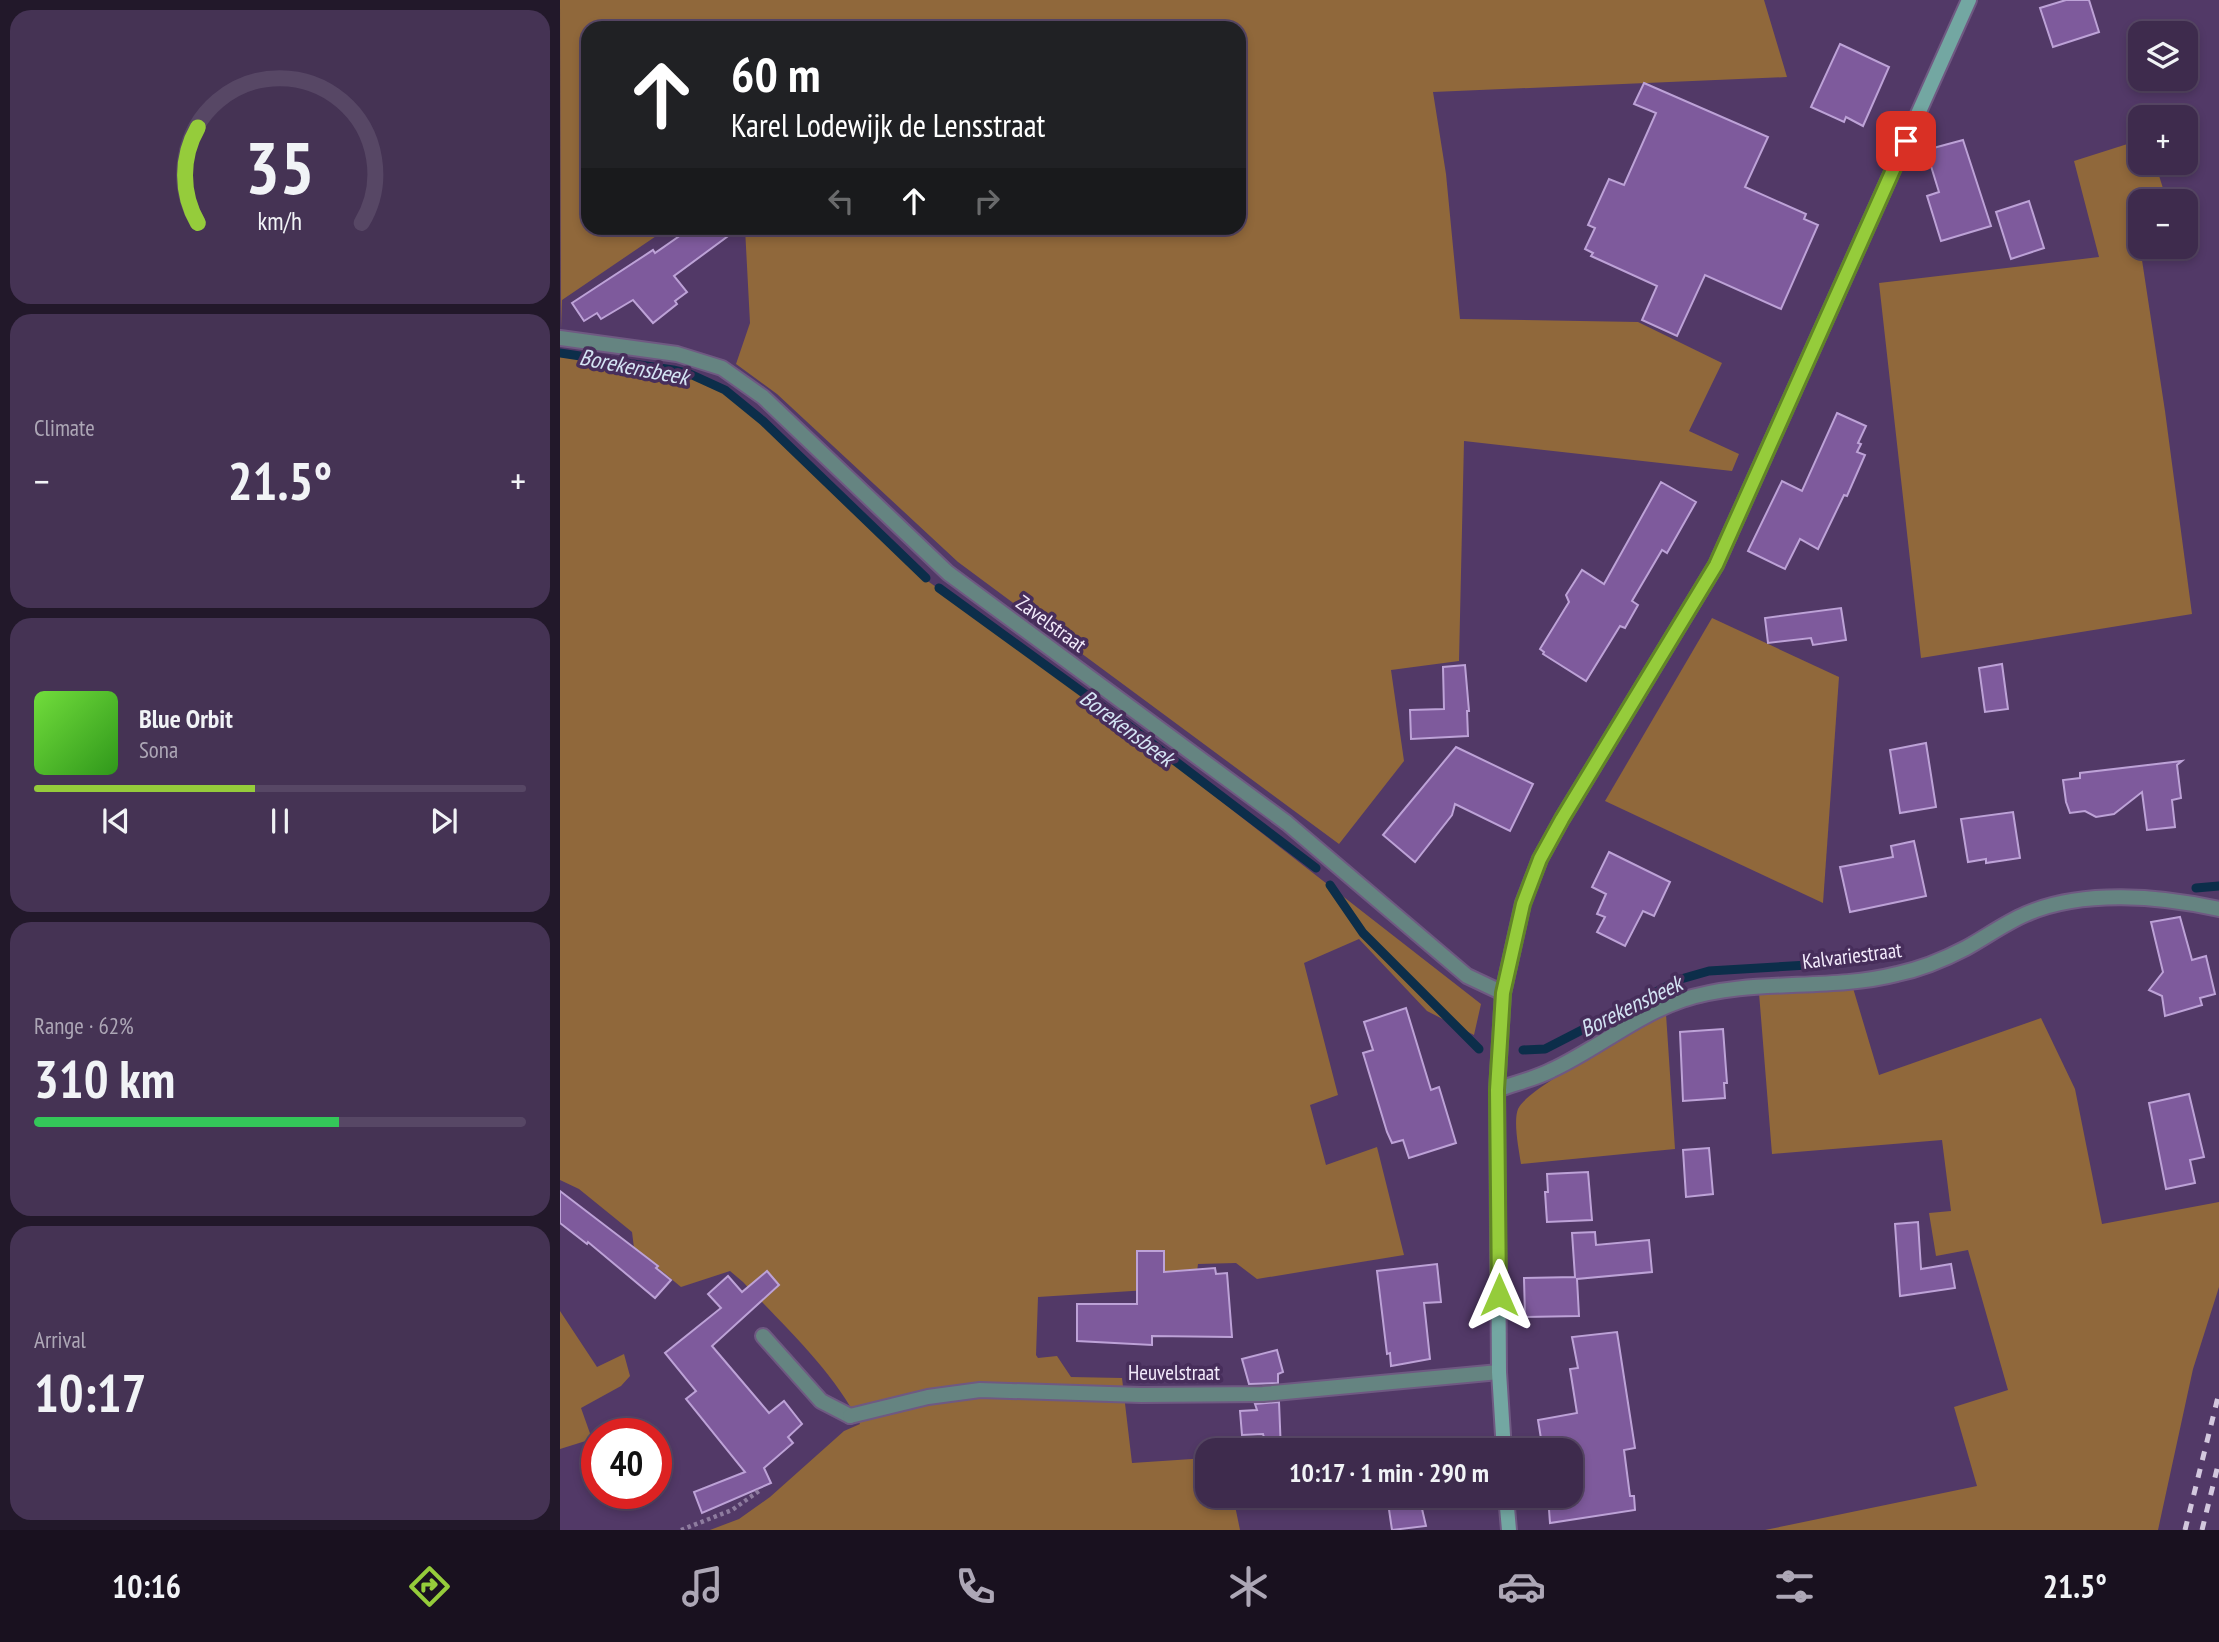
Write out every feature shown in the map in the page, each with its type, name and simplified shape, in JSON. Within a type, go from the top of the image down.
[{"type":"street","points":[[1503,1438],[1499,1372],[1497,1090],[1503,993],[1523,904],[1540,859],[1562,819],[1716,565],[1969,0]]},
{"type":"street","name":"Zavelstraat","points":[[560,338],[677,354],[722,368],[753,389],[948,573],[1287,823],[1467,976],[1503,993]]},
{"type":"street","name":"Kalvariestraat","points":[[1497,1090],[1551,1071],[1647,1015],[1683,1000],[1732,989],[1828,983],[1897,975],[1926,966],[1965,948],[2025,914],[2049,906],[2072,901],[2157,898],[2219,909]]},
{"type":"street","name":"Heuvelstraat","points":[[763,1336],[821,1401],[850,1416],[928,1397],[980,1390],[1141,1395],[1263,1394],[1499,1372]]},
{"type":"street","points":[[1507,1508],[1509,1530]]},
{"type":"path","points":[[681,1530],[732,1510],[759,1491]]},
{"type":"shaded area","points":[[560,0],[1764,0],[1787,77],[1433,92],[1446,174],[1460,319],[1638,322],[1722,363],[1689,431],[1739,454],[1732,471],[1464,441],[1459,661],[1391,670],[1404,761],[1339,844],[958,562],[777,394],[736,364],[750,323],[745,235],[1246,235],[1246,21],[581,21],[581,235],[658,235],[562,300],[561,329]]},
{"type":"shaded area","points":[[2128,144],[2128,175],[2159,175],[2163,189],[2128,189],[2128,259],[2142,259],[2192,614],[1921,658],[1879,283],[2099,257],[2074,161]]},
{"type":"shaded area","points":[[560,352],[664,368],[700,380],[728,394],[766,420],[929,582],[1074,684],[1481,1004],[1474,1035],[1427,1011],[1359,939],[1304,963],[1338,1095],[1310,1105],[1326,1165],[1377,1147],[1404,1255],[1257,1279],[1236,1263],[1198,1264],[1195,1287],[1038,1297],[1038,1358],[1057,1356],[1071,1377],[1122,1378],[1132,1463],[1195,1459],[1195,1508],[1235,1508],[1240,1530],[710,1530],[739,1519],[770,1497],[844,1431],[860,1424],[836,1385],[807,1349],[730,1271],[681,1287],[634,1248],[632,1232],[579,1189],[560,1180]]},
{"type":"shaded area","points":[[1712,618],[1839,677],[1823,903],[1605,801]]},
{"type":"shaded area","points":[[1853,988],[1879,1075],[2041,1018],[2075,1089],[2102,1224],[2219,1202],[2219,1287],[2193,1369],[2158,1530],[1765,1530],[1977,1486],[1954,1407],[2008,1390],[1968,1250],[1936,1256],[1929,1213],[1951,1211],[1942,1140],[1772,1154],[1759,993]]},
{"type":"shaded area","points":[[1666,1014],[1675,1149],[1521,1164],[1516,1121],[1518,1109],[1526,1099],[1562,1073]]},
{"type":"shaded area","points":[[560,1311],[597,1367],[624,1354],[630,1376],[621,1386],[581,1408],[585,1418],[581,1418],[581,1442],[560,1449]]},
{"type":"building","points":[[2066,0],[2089,0],[2099,32],[2053,47],[2040,8]]},
{"type":"building","points":[[1840,44],[1889,67],[1863,126],[1846,117],[1844,122],[1811,107]]},
{"type":"building","points":[[1644,83],[1768,137],[1745,187],[1806,214],[1804,219],[1818,225],[1781,309],[1705,275],[1677,336],[1642,320],[1657,286],[1591,256],[1593,253],[1585,249],[1595,228],[1588,225],[1609,179],[1624,185],[1656,113],[1634,104]]},
{"type":"building","points":[[1963,140],[1991,226],[1941,241],[1927,196],[1939,192],[1926,150]]},
{"type":"building","points":[[2029,201],[2044,248],[2011,259],[1996,212]]},
{"type":"building","points":[[681,235],[730,235],[674,276],[687,292],[675,301],[677,304],[653,323],[633,300],[601,319],[597,313],[584,321],[572,303],[653,250],[655,253]]},
{"type":"building","points":[[1837,413],[1866,426],[1857,452],[1865,455],[1847,496],[1844,495],[1818,549],[1800,539],[1785,569],[1748,551],[1782,481],[1802,491]]},
{"type":"building","points":[[1661,482],[1696,502],[1667,553],[1662,550],[1632,601],[1638,605],[1625,628],[1620,626],[1586,681],[1543,654],[1540,649],[1569,602],[1566,595],[1582,570],[1604,584]]},
{"type":"building","points":[[1841,608],[1846,640],[1813,645],[1811,638],[1768,643],[1765,618]]},
{"type":"building","points":[[2002,664],[2008,709],[1985,712],[1979,668]]},
{"type":"building","points":[[1465,665],[1468,736],[1411,739],[1410,710],[1444,709],[1443,667]]},
{"type":"building","points":[[1926,743],[1936,807],[1900,813],[1890,750]]},
{"type":"building","points":[[1456,747],[1533,784],[1510,831],[1455,804],[1452,815],[1415,862],[1383,835]]},
{"type":"building","points":[[2182,761],[2177,765],[2181,798],[2172,800],[2175,827],[2147,830],[2142,792],[2114,814],[2096,817],[2085,811],[2070,813],[2063,780],[2080,778],[2080,773]]},
{"type":"building","points":[[2013,812],[2020,858],[1986,863],[1986,859],[1968,862],[1961,819]]},
{"type":"building","points":[[1914,841],[1926,896],[1850,912],[1840,867],[1893,857],[1891,846]]},
{"type":"building","points":[[1609,852],[1670,882],[1654,916],[1643,911],[1625,946],[1597,932],[1605,917],[1597,914],[1606,894],[1592,887]]},
{"type":"building","points":[[2180,917],[2192,960],[2206,956],[2215,994],[2200,998],[2202,1005],[2165,1016],[2162,996],[2149,990],[2163,972],[2151,922]]},
{"type":"building","points":[[1406,1008],[1431,1090],[1439,1087],[1456,1143],[1409,1158],[1403,1140],[1392,1143],[1387,1132],[1363,1053],[1373,1050],[1364,1022]]},
{"type":"building","points":[[1723,1029],[1727,1083],[1724,1083],[1725,1098],[1683,1101],[1680,1032]]},
{"type":"building","points":[[2189,1094],[2204,1157],[2190,1160],[2195,1183],[2166,1189],[2149,1103]]},
{"type":"building","points":[[1709,1148],[1713,1194],[1686,1197],[1683,1150]]},
{"type":"building","points":[[1588,1172],[1592,1220],[1547,1222],[1547,1174]]},
{"type":"building","points":[[560,1191],[658,1266],[656,1268],[671,1280],[655,1298],[588,1242],[587,1244],[560,1223]]},
{"type":"building","points":[[1918,1222],[1921,1269],[1951,1264],[1955,1288],[1900,1296],[1895,1224]]},
{"type":"building","points":[[1595,1232],[1596,1245],[1649,1240],[1652,1272],[1577,1279],[1579,1316],[1525,1317],[1524,1278],[1575,1277],[1572,1233]]},
{"type":"building","points":[[1137,1251],[1164,1251],[1164,1272],[1215,1268],[1216,1274],[1227,1273],[1232,1337],[1152,1336],[1152,1345],[1077,1341],[1077,1304],[1137,1304]]},
{"type":"building","points":[[1437,1264],[1441,1302],[1424,1303],[1430,1359],[1391,1366],[1390,1353],[1387,1354],[1377,1271]]},
{"type":"building","points":[[767,1271],[779,1285],[712,1346],[769,1413],[784,1401],[802,1424],[788,1437],[793,1443],[764,1468],[771,1483],[702,1513],[694,1492],[745,1472],[686,1399],[696,1391],[665,1353],[721,1308],[708,1294],[728,1276],[742,1292]]},
{"type":"building","points":[[1617,1332],[1635,1448],[1624,1450],[1630,1496],[1634,1496],[1635,1510],[1550,1523],[1549,1508],[1583,1508],[1583,1438],[1541,1438],[1538,1420],[1577,1413],[1570,1369],[1578,1368],[1572,1337]]},
{"type":"building","points":[[1277,1350],[1283,1372],[1278,1374],[1278,1383],[1249,1384],[1242,1359]]},
{"type":"building","points":[[1279,1402],[1280,1438],[1264,1438],[1263,1434],[1242,1435],[1240,1411],[1257,1410],[1255,1404]]},
{"type":"building","points":[[1389,1508],[1422,1508],[1426,1526],[1392,1530]]},
{"type":"waterway","name":"Borekensbeek","points":[[560,353],[673,370],[690,374],[725,390],[763,421],[926,578]]},
{"type":"waterway","name":"Borekensbeek","points":[[939,588],[1129,726],[1316,868]]},
{"type":"waterway","name":"Borekensbeek","points":[[1330,885],[1363,933],[1479,1049]]},
{"type":"waterway","name":"Borekensbeek","points":[[2196,888],[2219,886]]},
{"type":"waterway","name":"Borekensbeek","points":[[1523,1050],[1545,1049],[1681,979],[1709,971],[1825,964]]},
{"type":"railway","points":[[2185,1530],[2219,1393]]},
{"type":"railway","points":[[2202,1530],[2219,1461]]},
{"type":"route","points":[[1499,1295],[1498,1071],[1503,993],[1523,904],[1540,859],[1562,819],[1716,565],[1906,141]]}]
